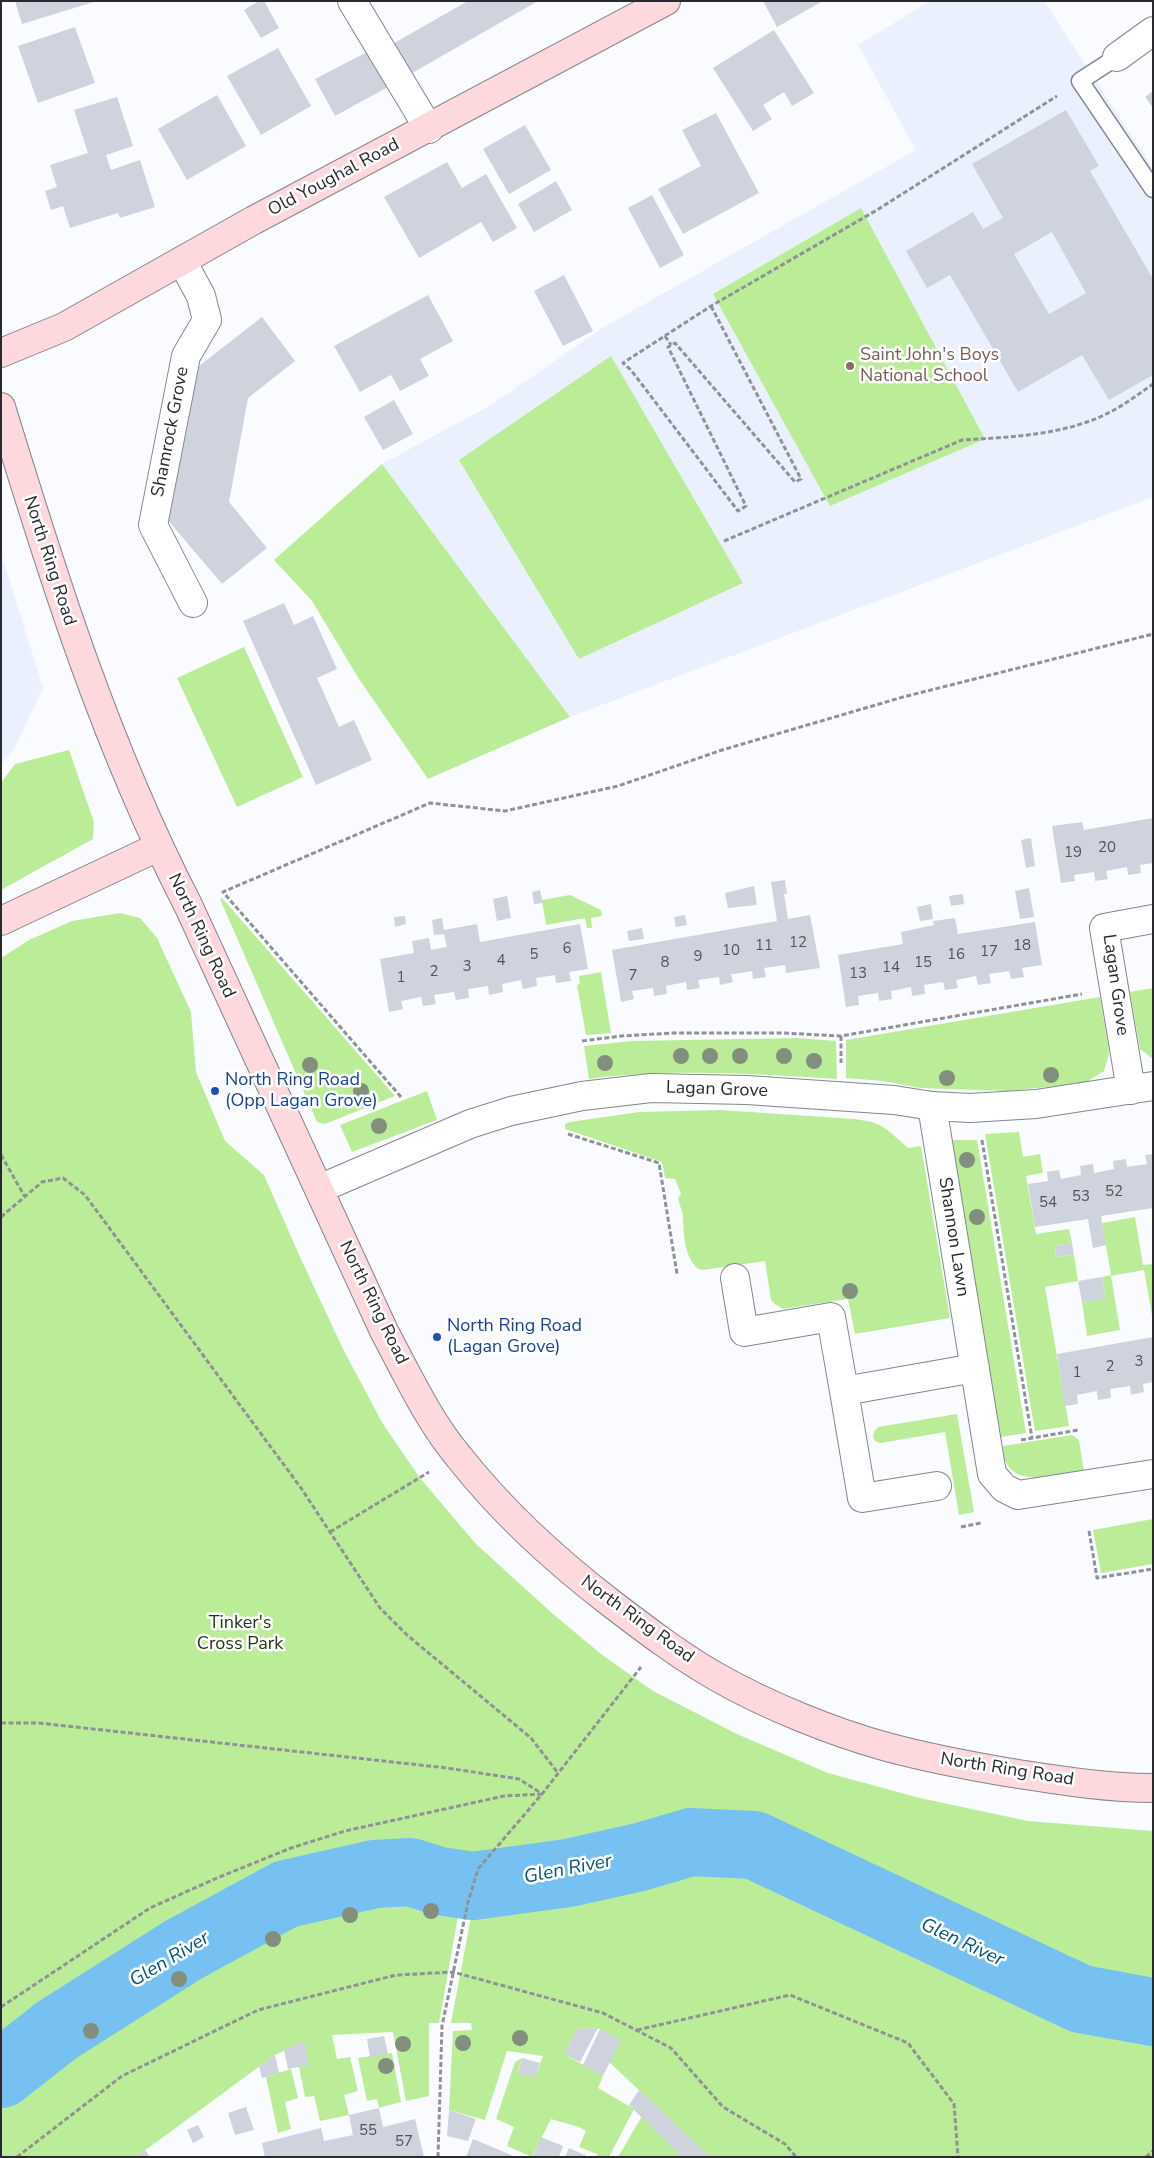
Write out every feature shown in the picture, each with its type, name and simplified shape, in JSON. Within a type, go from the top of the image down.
[{"type":"main road","name":"Old Youghal Road","points":[[1,353],[64,327],[254,220],[666,1]]},
{"type":"main road","name":"North Ring Road","points":[[1,407],[86,672],[112,740],[158,847],[188,905],[384,1331],[420,1399],[458,1456],[501,1505],[545,1548],[591,1588],[661,1642],[717,1677],[769,1703],[886,1747],[966,1765],[1044,1778],[1128,1788],[1153,1788]]},
{"type":"main road","points":[[1,921],[158,847]]},
{"type":"street","points":[[352,1],[429,128]]},
{"type":"street","points":[[1117,57],[1153,32]]},
{"type":"street","name":"Shamrock Grove","points":[[182,261],[201,296],[207,320],[186,356],[153,525],[193,603]]},
{"type":"street","name":"Lagan Grove","points":[[319,1188],[470,1124],[511,1111],[582,1096],[652,1088],[747,1090],[894,1100],[932,1106],[976,1108],[1036,1104],[1142,1088],[1114,988],[1104,928],[1153,920]]},
{"type":"street","name":"Shannon Lawn","points":[[932,1106],[992,1474],[1004,1488],[1018,1495],[1153,1474]]},
{"type":"street","points":[[734,1278],[744,1332],[831,1317],[862,1498],[937,1486]]},
{"type":"street","points":[[844,1391],[975,1368]]},
{"type":"lane","points":[[1117,57],[1080,81],[1153,188]]},
{"type":"path","points":[[671,345],[668,347],[746,506],[738,511],[631,370],[623,363],[711,306],[877,210],[1080,81]]},
{"type":"path","points":[[671,345],[675,343],[795,482],[801,479],[711,306]]},
{"type":"path","points":[[665,336],[671,345]]},
{"type":"path","points":[[724,541],[962,440],[1003,438],[1059,431],[1113,411],[1153,384]]},
{"type":"path","points":[[401,1097],[223,892],[430,803],[505,811],[618,786],[722,750],[903,697],[1153,634]]},
{"type":"path","points":[[582,1041],[621,1036],[665,1034],[782,1033],[841,1036],[1114,988]]},
{"type":"path","points":[[976,1108],[1032,1438]]},
{"type":"path","points":[[565,1133],[659,1163],[677,1274]]},
{"type":"path","points":[[1,1155],[25,1197]]},
{"type":"path","points":[[1,1216],[42,1182],[63,1178],[85,1195],[301,1488],[380,1608],[406,1635],[531,1738],[558,1773]]},
{"type":"path","points":[[330,1532],[429,1472]]},
{"type":"path","points":[[961,1527],[981,1523]]},
{"type":"path","points":[[1089,1531],[1097,1578],[1153,1569]]},
{"type":"path","points":[[438,2157],[442,2026],[468,1902],[478,1869],[542,1794],[661,1642]]},
{"type":"path","points":[[1,1723],[40,1723],[447,1768],[519,1779],[542,1794]]},
{"type":"path","points":[[1,2007],[150,1908],[275,1854],[345,1831],[504,1796],[542,1794]]},
{"type":"path","points":[[17,2157],[122,2076],[258,2010],[396,1975],[453,1972],[603,2013],[671,2048],[723,2107],[785,2144],[796,2157]]},
{"type":"path","points":[[637,2030],[790,1995],[908,2043],[954,2104],[958,2157]]},
{"type":"path","points":[[1146,2157],[1153,2151]]},
{"type":"shaded area","name":"Saint John's Boys National School","points":[[930,1],[1044,1],[1153,168],[1153,497],[570,717],[382,464],[491,405],[604,327],[916,150],[858,45]]},
{"type":"shaded area","points":[[1,553],[43,688],[14,749],[1,764]]},
{"type":"green space","points":[[861,208],[985,439],[830,506],[713,294]]},
{"type":"green space","points":[[611,356],[743,583],[579,659],[459,460]]},
{"type":"green space","points":[[382,464],[570,717],[428,779],[359,679],[312,601],[274,560]]},
{"type":"green space","points":[[244,647],[303,777],[237,807],[177,678]]},
{"type":"green space","points":[[69,750],[94,822],[93,839],[1,890],[1,783],[15,764]]},
{"type":"green space","points":[[570,895],[601,910],[602,916],[591,918],[592,928],[587,928],[585,918],[546,925],[542,900]]},
{"type":"green space","points":[[222,898],[395,1096],[325,1124],[317,1122],[220,899]]},
{"type":"green space","name":"Tinker's Cross Park","points":[[120,913],[140,918],[157,938],[191,1012],[196,1072],[225,1141],[264,1175],[344,1351],[383,1424],[420,1478],[476,1544],[553,1614],[601,1654],[653,1691],[737,1734],[828,1773],[920,1798],[1028,1821],[1153,1831],[1153,2157],[710,2157],[609,2062],[621,2040],[597,2028],[577,2029],[564,2054],[603,2076],[598,2088],[634,2109],[609,2157],[596,2157],[597,2154],[579,2147],[586,2131],[579,2127],[551,2119],[532,2157],[507,2146],[514,2127],[496,2119],[515,2062],[522,2058],[518,2072],[535,2077],[543,2056],[507,2051],[485,2120],[449,2110],[453,2031],[472,2030],[471,2023],[451,2023],[470,1922],[485,1873],[470,1868],[457,1922],[439,2023],[429,2023],[429,2096],[406,2101],[393,2032],[332,2035],[337,2059],[350,2057],[358,2091],[344,2095],[349,2115],[320,2121],[314,2096],[305,2097],[299,2067],[303,2042],[275,2055],[136,2157],[1,2157],[1,958],[29,940],[72,921]]},
{"type":"green space","points":[[601,972],[611,1033],[586,1035],[577,985],[580,984],[579,976]]},
{"type":"green space","points":[[1153,988],[1153,1059],[1140,1049],[1130,992]]},
{"type":"green space","points":[[1100,997],[1109,1054],[1104,1071],[1085,1083],[1007,1091],[920,1088],[883,1081],[846,1078],[846,1040]]},
{"type":"green space","points":[[797,1038],[836,1041],[837,1079],[681,1073],[589,1079],[584,1046],[632,1041]]},
{"type":"green space","points":[[427,1091],[437,1120],[352,1152],[340,1125]]},
{"type":"green space","points":[[720,1110],[855,1119],[872,1122],[890,1132],[908,1148],[921,1146],[950,1318],[855,1334],[848,1299],[783,1309],[775,1304],[771,1300],[765,1261],[703,1270],[698,1269],[687,1252],[683,1216],[678,1198],[681,1194],[675,1179],[665,1178],[662,1162],[565,1129],[565,1124],[570,1122],[639,1112]]},
{"type":"green space","points":[[1019,1132],[1023,1157],[1040,1154],[1043,1173],[1026,1176],[1036,1234],[1069,1229],[1072,1243],[1055,1246],[1056,1257],[1074,1255],[1078,1281],[1045,1287],[1069,1426],[1035,1431],[985,1134]]},
{"type":"green space","points":[[954,1140],[977,1140],[1026,1433],[1001,1437],[952,1145]]},
{"type":"green space","points":[[1135,1217],[1143,1265],[1153,1264],[1153,1321],[1144,1270],[1111,1276],[1120,1330],[1087,1336],[1082,1302],[1105,1298],[1102,1277],[1111,1275],[1102,1223]]},
{"type":"green space","points":[[957,1414],[974,1512],[959,1515],[945,1432],[881,1443],[876,1442],[873,1437],[878,1427]]},
{"type":"green space","points":[[1072,1435],[1079,1440],[1084,1471],[1054,1476],[1030,1477],[1020,1475],[1011,1470],[1005,1460],[1003,1446]]},
{"type":"green space","points":[[1153,1519],[1153,1564],[1101,1573],[1093,1530]]},
{"type":"green space","points":[[392,2053],[401,2102],[379,2108],[377,2099],[367,2101],[358,2058]]},
{"type":"green space","points":[[291,2069],[298,2098],[285,2102],[291,2129],[278,2133],[266,2077]]},
{"type":"green space","points":[[642,2116],[681,2156],[680,2157],[618,2157]]},
{"type":"building","points":[[15,1],[94,1],[94,2],[22,24]]},
{"type":"building","points":[[259,1],[264,1],[279,28],[261,38],[244,10]]},
{"type":"building","points":[[468,1],[538,1],[407,76],[389,46]]},
{"type":"building","points":[[763,1],[823,1],[777,27]]},
{"type":"building","points":[[75,27],[95,83],[38,103],[18,46]]},
{"type":"building","points":[[774,30],[814,93],[792,106],[784,92],[763,105],[772,119],[753,131],[713,68]]},
{"type":"building","points":[[278,48],[311,106],[261,135],[227,76]]},
{"type":"building","points":[[369,51],[388,87],[335,116],[315,79]]},
{"type":"building","points":[[1153,91],[1153,108],[1145,97]]},
{"type":"building","points":[[217,95],[246,146],[187,180],[158,129]]},
{"type":"building","points":[[117,97],[133,146],[106,155],[111,170],[140,160],[155,207],[120,218],[118,213],[70,228],[63,206],[51,210],[45,191],[57,187],[50,165],[88,153],[74,110]]},
{"type":"building","points":[[1066,110],[1099,166],[1090,171],[1153,279],[1153,375],[1109,400],[1082,355],[1018,392],[950,275],[927,288],[906,251],[973,212],[983,229],[1003,218],[972,164]],"holes":[[[1052,232],[1086,293],[1049,314],[1014,254]]]},
{"type":"building","points":[[716,113],[759,193],[683,234],[658,189],[701,166],[682,130]]},
{"type":"building","points":[[525,125],[551,170],[509,194],[483,149]]},
{"type":"building","points":[[447,162],[462,188],[486,174],[517,228],[493,242],[481,222],[419,258],[384,197]]},
{"type":"building","points":[[556,181],[572,210],[534,232],[518,204]]},
{"type":"building","points":[[652,195],[684,255],[660,268],[628,208]]},
{"type":"building","points":[[564,275],[593,331],[563,346],[534,291]]},
{"type":"building","points":[[428,295],[453,341],[420,359],[429,376],[400,391],[391,375],[360,392],[334,346]]},
{"type":"building","points":[[262,317],[295,361],[248,398],[229,502],[267,548],[222,584],[166,518],[199,366]]},
{"type":"building","points":[[394,400],[413,434],[383,450],[364,417]]},
{"type":"building","points":[[284,603],[294,625],[313,616],[337,669],[317,678],[339,727],[354,720],[372,760],[316,785],[243,621]]},
{"type":"building","points":[[1153,818],[1153,863],[1140,865],[1141,873],[1128,875],[1127,867],[1106,871],[1108,879],[1095,881],[1094,872],[1074,875],[1075,881],[1061,883],[1052,826],[1082,822],[1084,830]]},
{"type":"building","points":[[1031,838],[1035,866],[1026,868],[1021,840]]},
{"type":"building","points":[[785,880],[787,894],[784,894],[788,919],[810,915],[820,968],[786,973],[785,965],[764,968],[766,977],[753,979],[752,971],[731,974],[733,982],[720,985],[719,977],[698,980],[700,988],[687,990],[686,982],[666,986],[667,994],[654,996],[653,988],[632,991],[634,999],[621,1002],[612,950],[777,921],[771,882]]},
{"type":"building","points":[[754,886],[757,905],[728,908],[725,893]]},
{"type":"building","points":[[1029,888],[1034,917],[1020,919],[1015,891]]},
{"type":"building","points":[[540,890],[543,903],[534,904],[532,892]]},
{"type":"building","points":[[963,894],[964,904],[951,906],[949,896]]},
{"type":"building","points":[[507,896],[511,918],[497,921],[493,899]]},
{"type":"building","points":[[931,904],[933,919],[920,921],[917,907]]},
{"type":"building","points":[[685,915],[687,925],[676,927],[674,917]]},
{"type":"building","points":[[405,916],[406,924],[395,927],[394,917]]},
{"type":"building","points":[[442,918],[444,930],[477,924],[480,942],[580,924],[588,969],[569,972],[571,981],[556,983],[555,975],[536,978],[537,986],[523,989],[521,980],[502,984],[503,992],[489,995],[488,986],[468,989],[469,998],[456,1000],[454,992],[434,995],[436,1004],[423,1006],[421,997],[401,1001],[403,1009],[389,1012],[380,959],[414,953],[412,941],[429,938],[431,950],[447,947],[444,934],[434,935],[432,920]]},
{"type":"building","points":[[955,918],[958,934],[1035,922],[1042,965],[1022,968],[1024,977],[1011,979],[1009,971],[989,974],[991,983],[978,985],[976,976],[956,980],[958,988],[945,990],[943,982],[924,985],[925,994],[912,996],[911,987],[891,991],[892,999],[879,1001],[878,993],[858,996],[859,1005],[846,1007],[838,955],[903,944],[901,932],[934,925],[933,921]]},
{"type":"building","points":[[642,928],[644,939],[629,941],[627,931]]},
{"type":"building","points":[[1153,1154],[1153,1208],[1101,1216],[1106,1245],[1093,1248],[1088,1219],[1035,1227],[1028,1184],[1048,1181],[1047,1172],[1059,1170],[1061,1179],[1081,1175],[1080,1166],[1093,1164],[1094,1173],[1114,1169],[1113,1161],[1126,1159],[1127,1167],[1147,1164],[1145,1155]]},
{"type":"building","points":[[1072,1243],[1074,1255],[1056,1257],[1055,1246]]},
{"type":"building","points":[[1102,1277],[1105,1299],[1082,1302],[1078,1281]]},
{"type":"building","points":[[1153,1337],[1153,1382],[1143,1384],[1144,1392],[1131,1395],[1130,1386],[1110,1389],[1111,1398],[1098,1400],[1097,1391],[1077,1395],[1078,1404],[1065,1406],[1057,1354]]},
{"type":"building","points":[[598,2028],[580,2062],[564,2054],[577,2029]]},
{"type":"building","points":[[600,2029],[621,2040],[603,2076],[583,2065]]},
{"type":"building","points":[[384,2036],[388,2054],[370,2057],[367,2039]]},
{"type":"building","points":[[304,2041],[309,2065],[288,2069],[284,2050]]},
{"type":"building","points":[[275,2055],[279,2073],[262,2078],[259,2067]]},
{"type":"building","points":[[522,2058],[540,2063],[535,2077],[518,2073]]},
{"type":"building","points":[[639,2090],[710,2157],[681,2156],[629,2105]]},
{"type":"building","points":[[246,2107],[254,2130],[235,2135],[228,2113]]},
{"type":"building","points":[[379,2108],[383,2127],[415,2119],[424,2157],[265,2157],[262,2143],[321,2128],[324,2141],[353,2135],[349,2115]]},
{"type":"building","points":[[449,2110],[476,2119],[468,2141],[447,2136]]},
{"type":"building","points":[[198,2125],[204,2137],[193,2143],[187,2130]]},
{"type":"building","points":[[541,2137],[563,2146],[559,2157],[533,2157]]},
{"type":"building","points":[[473,2139],[504,2152],[515,2157],[466,2157]]},
{"type":"building","points":[[569,2148],[589,2157],[565,2157]]},
{"type":"building","points":[[145,2150],[150,2157],[136,2157]]},
{"type":"waterway","name":"Glen River","points":[[1,2074],[57,2030],[183,1950],[286,1894],[375,1874],[410,1872],[439,1881],[473,1886],[568,1873],[640,1857],[691,1842],[754,1845],[1081,1999],[1153,2012]]},
{"type":"place","name":"Saint John's Boys National School","points":[[850,366]]},
{"type":"place","name":"North Ring Road (Opp Lagan Grove)","points":[[215,1091]]},
{"type":"place","name":"North Ring Road (Lagan Grove)","points":[[437,1337]]}]
